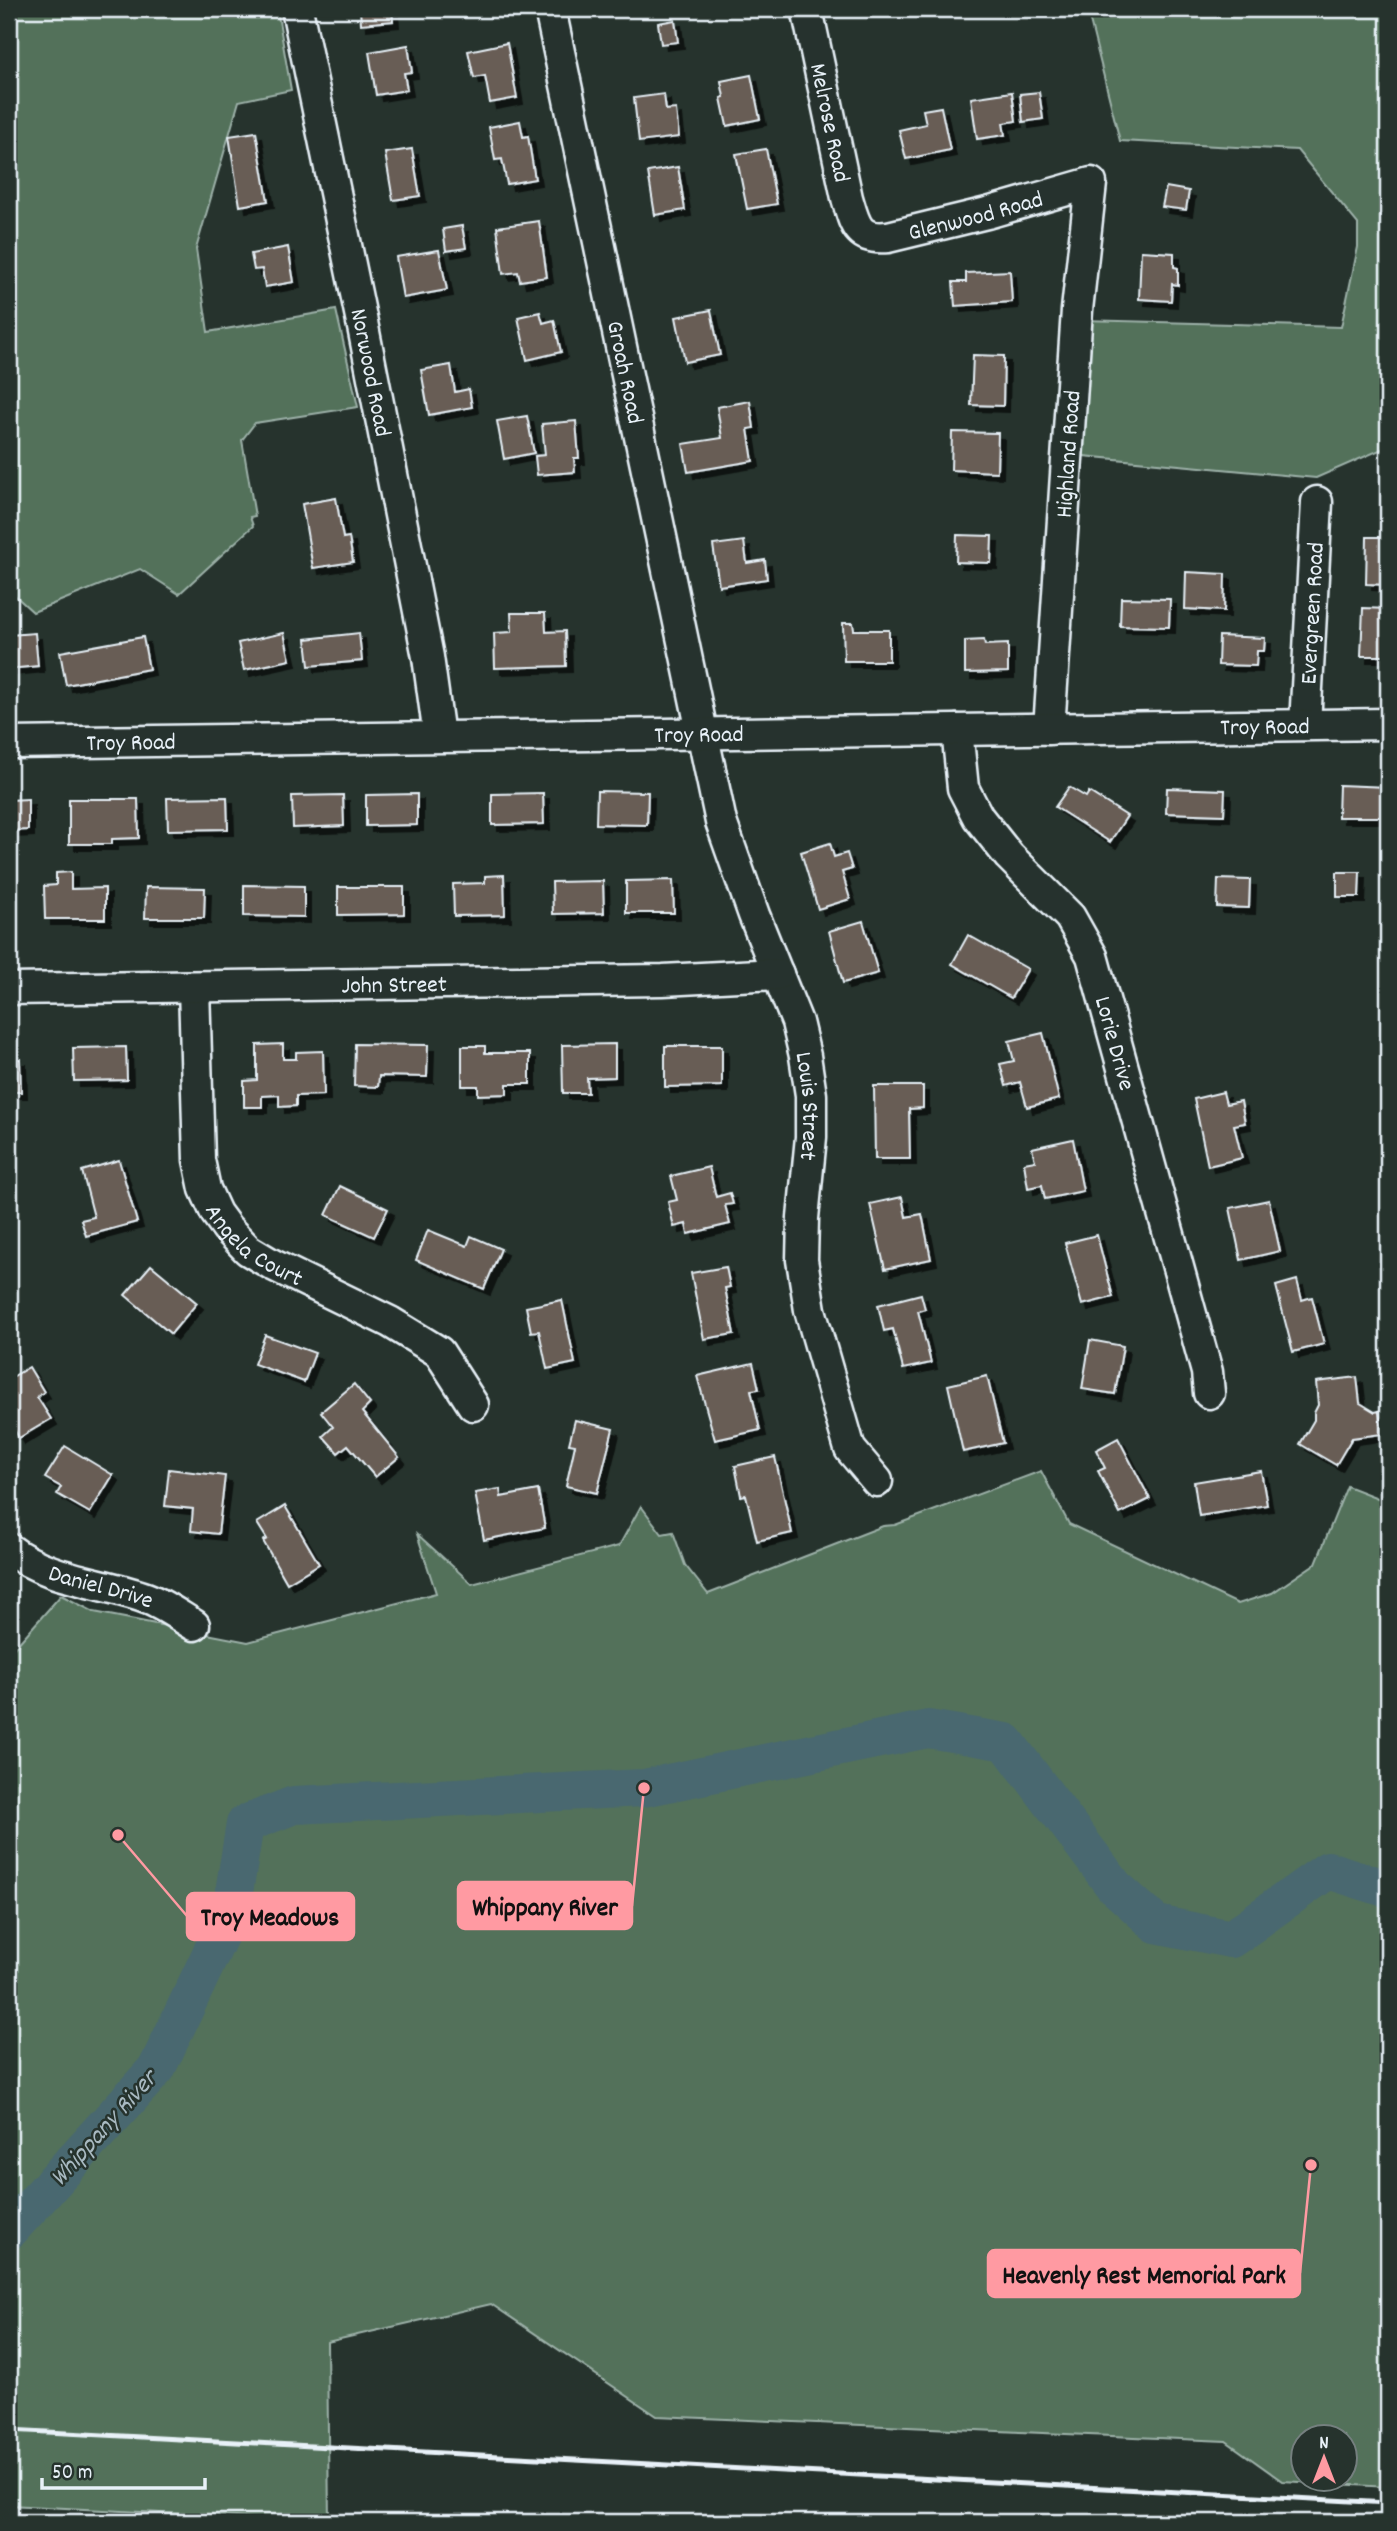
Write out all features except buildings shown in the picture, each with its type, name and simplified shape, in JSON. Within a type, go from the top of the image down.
[{"type":"street","name":"Norwood Road","points":[[297,9],[428,657],[439,737]]},
{"type":"street","name":"Groah Road","points":[[551,9],[703,734]]},
{"type":"street","name":"Melrose Road","points":[[807,9],[847,198],[853,220],[862,234]]},
{"type":"street","name":"Highland Road","points":[[1049,729],[1077,310],[1091,183],[1088,184]]},
{"type":"street","name":"Glenwood Road","points":[[862,234],[874,239],[888,237],[987,214],[1088,184]]},
{"type":"street","name":"Evergreen Road","points":[[1305,725],[1317,502]]},
{"type":"street","name":"Troy Road","points":[[9,743],[1388,724]]},
{"type":"street","name":"Lorie Drive","points":[[957,730],[963,788],[978,817],[1009,856],[1070,917],[1092,956],[1207,1372],[1209,1393]]},
{"type":"street","name":"Louis Street","points":[[703,734],[721,822],[754,915],[797,1022],[805,1056],[811,1095],[811,1137],[802,1260],[810,1310],[850,1449],[877,1480]]},
{"type":"street","name":"John Street","points":[[9,989],[663,980],[778,974]]},
{"type":"street","name":"Angela Court","points":[[194,987],[199,1160],[205,1189],[216,1213],[248,1250],[390,1322],[439,1352],[473,1405]]},
{"type":"street","name":"Daniel Drive","points":[[9,1549],[33,1566],[148,1598],[194,1625]]},
{"type":"green space","points":[[9,9],[277,9],[291,90],[239,101],[196,249],[208,332],[336,310],[358,407],[255,423],[242,440],[255,516],[250,517],[253,526],[179,594],[140,569],[33,612],[9,590]]},
{"type":"green space","points":[[1087,9],[1388,9],[1388,461],[1382,449],[1316,478],[1073,455],[1082,320],[1341,327],[1358,247],[1358,224],[1297,150],[1120,141]]},
{"type":"green space","points":[[1041,1471],[1069,1524],[1238,1604],[1272,1593],[1316,1563],[1347,1486],[1388,1502],[1388,2487],[1358,2485],[1358,2422],[1288,2422],[1288,2481],[1282,2481],[1226,2441],[657,2416],[491,2304],[327,2342],[329,2522],[9,2505],[9,1654],[61,1595],[94,1612],[248,1642],[436,1593],[417,1534],[472,1584],[619,1546],[641,1506],[662,1534],[673,1532],[685,1565],[708,1594],[883,1526],[895,1525]]},
{"type":"waterway","name":"Whippany River","points":[[9,2231],[157,2068],[231,1911],[245,1824],[294,1805],[644,1788],[928,1729],[1006,1742],[1114,1886],[1156,1924],[1231,1939],[1328,1870],[1388,1889]]},
{"type":"railway","points":[[9,2430],[1388,2503]]},
{"type":"place","name":"Whippany River","points":[[644,1788]]},
{"type":"place","name":"Troy Meadows","points":[[118,1835]]},
{"type":"place","name":"Heavenly Rest Memorial Park","points":[[1311,2165]]}]
